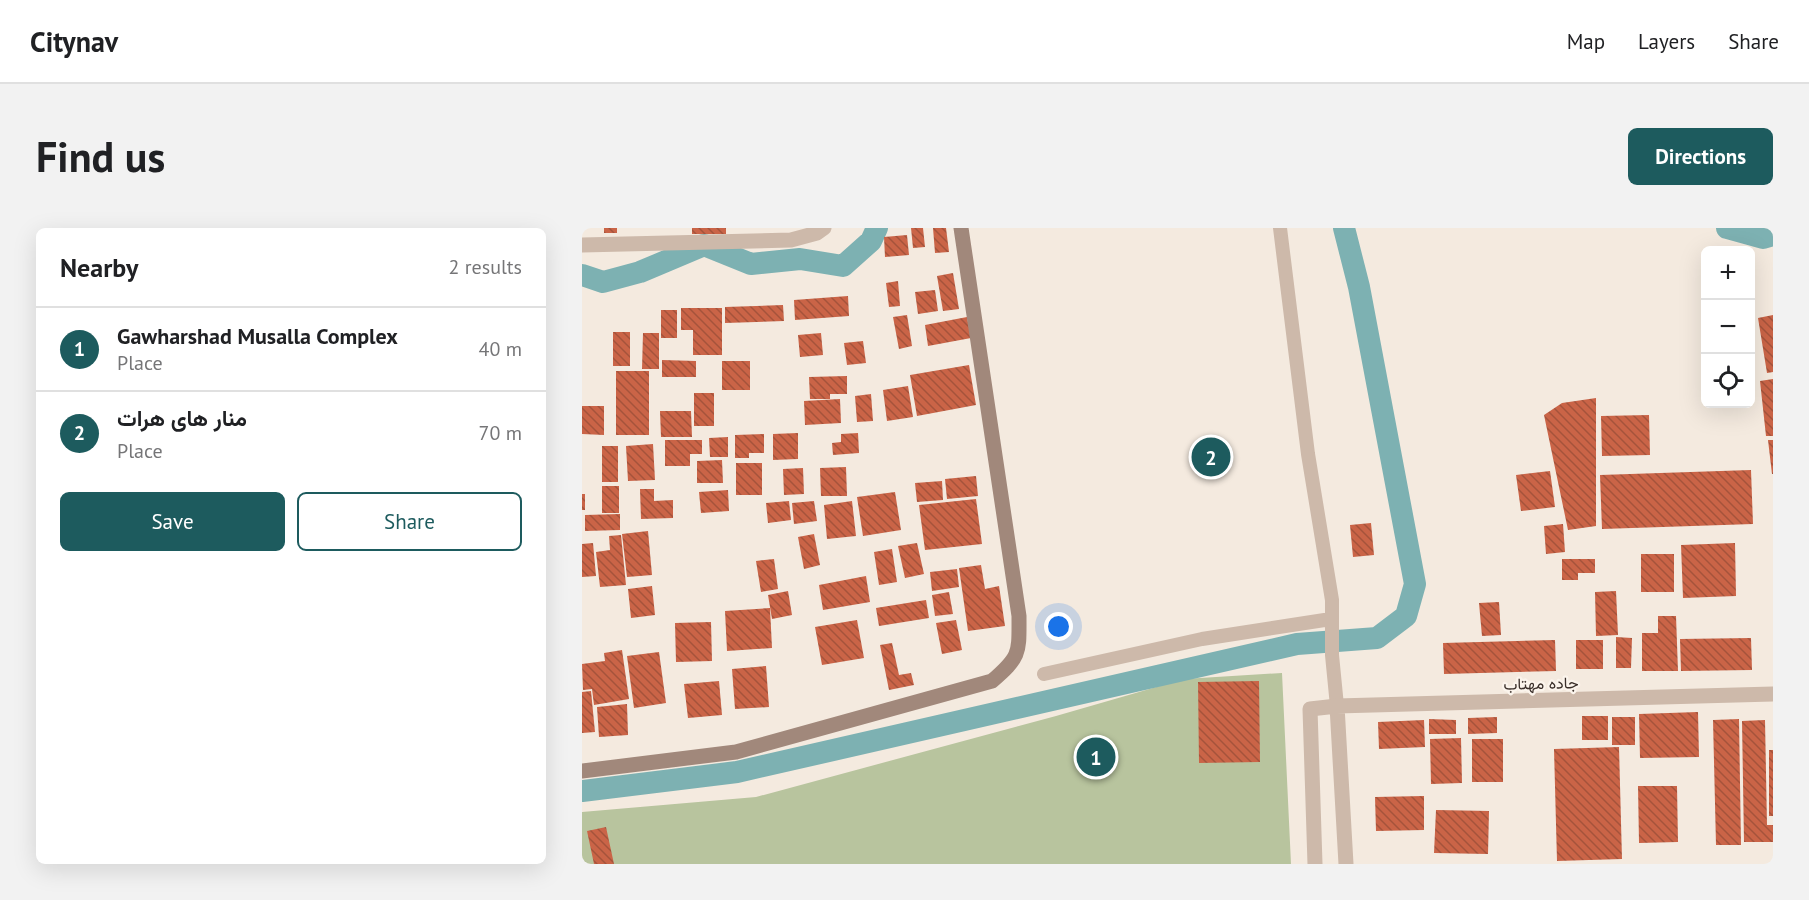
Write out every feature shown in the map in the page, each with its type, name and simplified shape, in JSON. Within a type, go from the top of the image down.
[{"type":"main road","points":[[582,771],[736,752],[992,681],[1011,664],[1019,648],[1019,616],[962,228]]},
{"type":"street","points":[[582,245],[791,240],[817,233],[824,228]]},
{"type":"street","name":"جاده مهتاب","points":[[1316,864],[1310,709],[1337,706],[1773,694]]},
{"type":"street","points":[[1337,706],[1346,864]]},
{"type":"lane","points":[[1280,228],[1308,454],[1332,600],[1332,655],[1337,706]]},
{"type":"lane","points":[[1044,675],[1202,639],[1331,619]]},
{"type":"green space","points":[[1282,673],[1291,864],[582,864],[582,812],[756,797],[1184,679]]},
{"type":"building","points":[[604,228],[617,228],[617,233],[604,233]]},
{"type":"building","points":[[692,228],[726,228],[726,234],[692,234]]},
{"type":"building","points":[[911,228],[923,228],[925,247],[913,248]]},
{"type":"building","points":[[933,228],[946,228],[949,252],[935,253]]},
{"type":"building","points":[[907,235],[909,255],[885,257],[884,237]]},
{"type":"building","points":[[953,273],[959,309],[943,311],[937,276]]},
{"type":"building","points":[[898,281],[900,306],[889,307],[886,283]]},
{"type":"building","points":[[935,290],[938,311],[918,314],[915,292]]},
{"type":"building","points":[[848,296],[849,316],[795,320],[794,300]]},
{"type":"building","points":[[783,305],[784,321],[725,323],[725,307]]},
{"type":"building","points":[[681,308],[722,308],[722,355],[693,355],[693,330],[681,330]]},
{"type":"building","points":[[661,310],[677,310],[677,338],[661,338]]},
{"type":"building","points":[[907,315],[912,346],[899,349],[893,317]]},
{"type":"building","points":[[1773,315],[1773,372],[1767,373],[1758,318]]},
{"type":"building","points":[[967,317],[971,338],[928,346],[925,325]]},
{"type":"building","points":[[613,332],[630,332],[630,366],[613,366]]},
{"type":"building","points":[[643,333],[659,333],[659,369],[642,369]]},
{"type":"building","points":[[821,333],[823,355],[800,357],[798,335]]},
{"type":"building","points":[[863,341],[866,363],[847,365],[844,343]]},
{"type":"building","points":[[662,360],[696,361],[696,377],[662,377]]},
{"type":"building","points":[[722,361],[750,361],[750,390],[722,390]]},
{"type":"building","points":[[969,365],[976,405],[917,416],[910,375]]},
{"type":"building","points":[[616,371],[649,371],[649,435],[616,435]]},
{"type":"building","points":[[847,376],[847,394],[830,394],[830,399],[810,399],[809,377]]},
{"type":"building","points":[[1773,379],[1773,436],[1766,436],[1760,381]]},
{"type":"building","points":[[908,386],[913,417],[887,421],[883,390]]},
{"type":"building","points":[[694,393],[714,393],[714,426],[694,426]]},
{"type":"building","points":[[871,394],[873,421],[857,422],[855,396]]},
{"type":"building","points":[[1596,398],[1596,526],[1568,530],[1544,415],[1562,403]]},
{"type":"building","points":[[840,399],[841,423],[805,425],[804,401]]},
{"type":"building","points":[[582,406],[604,406],[604,435],[582,434]]},
{"type":"building","points":[[660,411],[691,411],[692,437],[661,437]]},
{"type":"building","points":[[1649,415],[1650,455],[1602,456],[1601,416]]},
{"type":"building","points":[[798,433],[798,459],[773,460],[773,434]]},
{"type":"building","points":[[858,433],[859,453],[833,455],[832,443],[841,442],[841,434]]},
{"type":"building","points":[[764,434],[764,453],[749,453],[749,458],[735,458],[735,435]]},
{"type":"building","points":[[728,437],[728,457],[710,457],[709,438]]},
{"type":"building","points":[[665,440],[702,440],[702,454],[690,454],[690,466],[665,466]]},
{"type":"building","points":[[1768,440],[1773,440],[1773,474],[1772,474]]},
{"type":"building","points":[[653,444],[655,480],[628,481],[626,446]]},
{"type":"building","points":[[602,446],[618,446],[618,482],[602,482]]},
{"type":"building","points":[[722,460],[723,483],[697,483],[697,461]]},
{"type":"building","points":[[736,463],[762,463],[762,495],[736,495]]},
{"type":"building","points":[[846,467],[847,496],[821,496],[820,468]]},
{"type":"building","points":[[803,468],[804,494],[784,495],[783,469]]},
{"type":"building","points":[[1751,470],[1753,524],[1602,529],[1600,475]]},
{"type":"building","points":[[1550,471],[1555,507],[1521,511],[1516,475]]},
{"type":"building","points":[[976,476],[978,496],[947,499],[945,479]]},
{"type":"building","points":[[942,481],[943,500],[917,502],[915,483]]},
{"type":"building","points":[[602,486],[619,486],[619,513],[602,513]]},
{"type":"building","points":[[640,489],[654,489],[654,501],[673,500],[673,518],[641,519]]},
{"type":"building","points":[[728,490],[729,511],[701,513],[699,492]]},
{"type":"building","points":[[895,492],[901,530],[863,536],[857,497]]},
{"type":"building","points":[[582,494],[585,494],[585,510],[582,510]]},
{"type":"building","points":[[976,499],[982,544],[925,550],[919,505]]},
{"type":"building","points":[[789,501],[791,520],[768,523],[766,503]]},
{"type":"building","points":[[814,501],[817,521],[794,524],[792,503]]},
{"type":"building","points":[[852,501],[856,536],[827,539],[824,505]]},
{"type":"building","points":[[620,514],[620,530],[585,531],[585,515]]},
{"type":"building","points":[[1371,523],[1374,555],[1353,557],[1350,525]]},
{"type":"building","points":[[1563,524],[1565,552],[1546,554],[1544,526]]},
{"type":"building","points":[[648,531],[652,575],[627,577],[622,534]]},
{"type":"building","points":[[814,534],[820,565],[804,569],[798,537]]},
{"type":"building","points":[[621,535],[626,585],[600,587],[596,552],[610,550],[609,536]]},
{"type":"building","points":[[593,543],[596,576],[582,577],[582,544]]},
{"type":"building","points":[[917,543],[924,574],[905,578],[898,546]]},
{"type":"building","points":[[1735,543],[1736,596],[1683,598],[1681,545]]},
{"type":"building","points":[[892,549],[897,582],[879,585],[874,552]]},
{"type":"building","points":[[1641,554],[1674,554],[1674,592],[1641,592]]},
{"type":"building","points":[[774,559],[778,589],[761,592],[756,561]]},
{"type":"building","points":[[1562,559],[1595,559],[1595,573],[1578,573],[1578,580],[1562,580]]},
{"type":"building","points":[[981,565],[985,589],[999,586],[1005,626],[968,631],[959,568]]},
{"type":"building","points":[[957,569],[959,587],[932,591],[930,572]]},
{"type":"building","points":[[866,576],[870,602],[823,610],[819,585]]},
{"type":"building","points":[[652,586],[655,615],[631,618],[628,589]]},
{"type":"building","points":[[788,591],[792,615],[772,619],[768,595]]},
{"type":"building","points":[[1616,591],[1618,635],[1596,636],[1595,592]]},
{"type":"building","points":[[949,592],[953,614],[935,616],[932,595]]},
{"type":"building","points":[[926,600],[929,618],[879,626],[876,608]]},
{"type":"building","points":[[1499,602],[1501,635],[1482,636],[1479,603]]},
{"type":"building","points":[[770,608],[772,648],[727,651],[725,611]]},
{"type":"building","points":[[1658,616],[1676,616],[1678,671],[1642,671],[1642,633],[1658,633]]},
{"type":"building","points":[[857,620],[864,658],[822,665],[815,627]]},
{"type":"building","points":[[956,620],[962,650],[942,654],[936,623]]},
{"type":"building","points":[[711,622],[712,661],[676,662],[675,623]]},
{"type":"building","points":[[1616,637],[1632,638],[1631,668],[1616,668]]},
{"type":"building","points":[[1751,638],[1752,670],[1681,671],[1680,639]]},
{"type":"building","points":[[1555,640],[1556,671],[1444,674],[1443,643]]},
{"type":"building","points":[[1576,640],[1603,640],[1603,669],[1576,669]]},
{"type":"building","points":[[892,643],[899,675],[911,673],[914,685],[889,690],[880,645]]},
{"type":"building","points":[[622,650],[629,699],[594,705],[592,689],[583,690],[582,664],[605,661],[604,653]]},
{"type":"building","points":[[659,652],[666,703],[634,708],[627,656]]},
{"type":"building","points":[[766,666],[769,707],[735,709],[732,669]]},
{"type":"building","points":[[719,681],[722,715],[688,718],[684,684]]},
{"type":"building","points":[[1259,681],[1260,762],[1199,763],[1198,682]]},
{"type":"building","points":[[591,691],[595,732],[582,733],[582,692]]},
{"type":"building","points":[[627,704],[628,735],[599,737],[597,707]]},
{"type":"building","points":[[1698,712],[1699,757],[1640,758],[1639,714]]},
{"type":"building","points":[[1582,716],[1608,716],[1608,740],[1582,740]]},
{"type":"building","points":[[1497,717],[1497,733],[1468,734],[1468,718]]},
{"type":"building","points":[[1612,717],[1635,717],[1635,745],[1612,745]]},
{"type":"building","points":[[1429,719],[1456,720],[1456,734],[1429,734]]},
{"type":"building","points":[[1739,719],[1741,845],[1716,845],[1713,720]]},
{"type":"building","points":[[1424,720],[1425,747],[1379,749],[1378,722]]},
{"type":"building","points":[[1765,720],[1767,825],[1773,825],[1773,842],[1744,842],[1742,721]]},
{"type":"building","points":[[1461,738],[1462,783],[1431,784],[1430,739]]},
{"type":"building","points":[[1472,739],[1503,739],[1503,782],[1472,782]]},
{"type":"building","points":[[1619,747],[1622,859],[1557,861],[1554,749]]},
{"type":"building","points":[[1769,750],[1773,750],[1773,816],[1769,816]]},
{"type":"building","points":[[1638,786],[1677,786],[1678,842],[1639,843]]},
{"type":"building","points":[[1424,796],[1424,830],[1376,831],[1375,797]]},
{"type":"building","points":[[1436,810],[1489,811],[1488,854],[1434,853]]},
{"type":"building","points":[[606,827],[614,864],[594,864],[587,831]]},
{"type":"waterway","points":[[582,275],[603,282],[640,272],[704,245],[751,264],[800,259],[843,266],[871,241],[877,228]]},
{"type":"waterway","points":[[582,791],[737,772],[1297,644],[1377,638],[1406,616],[1415,584],[1359,287],[1344,228]]},
{"type":"waterway","points":[[1727,228],[1763,238],[1773,235]]},
{"type":"place","name":"منار های هرات","points":[[1211,457]]},
{"type":"place","name":"Gawharshad Musalla Complex","points":[[1096,757]]}]
